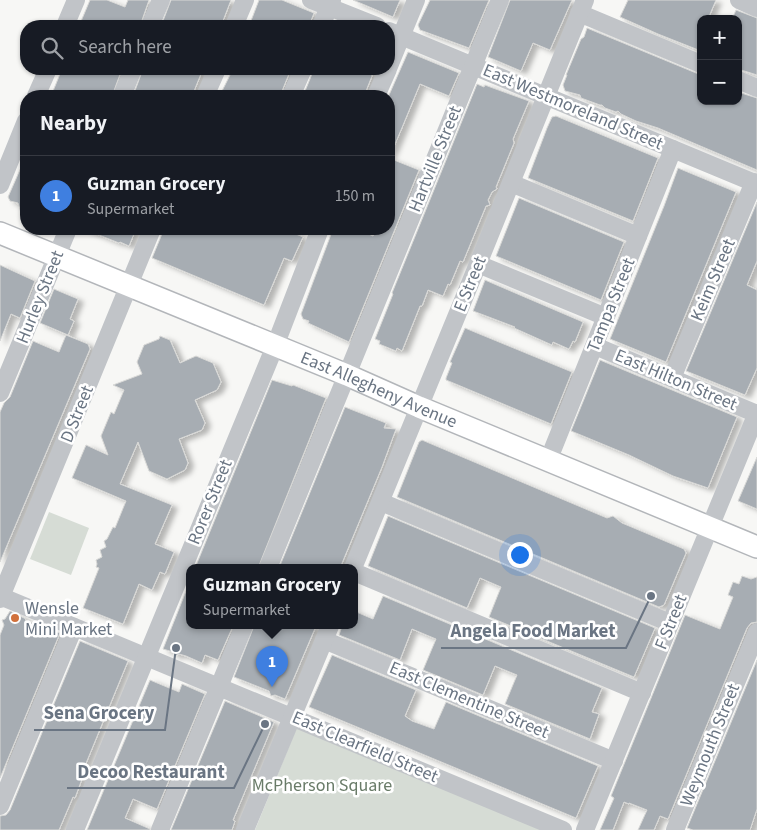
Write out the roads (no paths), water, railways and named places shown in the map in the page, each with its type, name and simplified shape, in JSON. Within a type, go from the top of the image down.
[{"type":"main road","name":"East Allegheny Avenue","points":[[0,233],[347,375],[419,408],[757,547]]},
{"type":"street","points":[[68,20],[76,0]]},
{"type":"street","points":[[153,20],[161,0]]},
{"type":"street","points":[[237,20],[245,0]]},
{"type":"street","points":[[311,0],[330,4],[363,20]]},
{"type":"street","points":[[395,34],[416,0]]},
{"type":"street","name":"Hartville Street","points":[[270,564],[500,0]]},
{"type":"street","points":[[739,0],[757,8]]},
{"type":"street","points":[[323,20],[330,4]]},
{"type":"street","points":[[582,7],[697,62]]},
{"type":"street","name":"E Street","points":[[355,564],[582,7]]},
{"type":"street","name":"East Westmoreland Street","points":[[395,34],[755,183]]},
{"type":"street","points":[[39,90],[45,75]]},
{"type":"street","points":[[124,90],[131,75]]},
{"type":"street","points":[[208,90],[214,75]]},
{"type":"street","points":[[294,90],[300,75]]},
{"type":"street","points":[[378,90],[385,75]]},
{"type":"street","points":[[742,82],[757,88]]},
{"type":"street","points":[[0,185],[20,136]]},
{"type":"street","name":"Tampa Street","points":[[548,461],[674,149]]},
{"type":"street","points":[[511,183],[638,236]]},
{"type":"street","name":"Keim Street","points":[[672,378],[755,183]]},
{"type":"street","name":"Hurley Street","points":[[0,393],[65,235]]},
{"type":"street","name":"D Street","points":[[0,597],[150,235]]},
{"type":"street","name":"Rorer Street","points":[[75,830],[275,346],[314,235]]},
{"type":"street","points":[[478,264],[606,317]]},
{"type":"street","name":"East Hilton Street","points":[[595,346],[757,414]]},
{"type":"street","name":"F Street","points":[[585,830],[670,623],[753,434],[757,414]]},
{"type":"street","points":[[380,502],[670,623]]},
{"type":"street","points":[[358,574],[642,693]]},
{"type":"street","name":"East Clearfield Street","points":[[0,597],[220,686],[563,830]]},
{"type":"street","points":[[0,806],[74,627]]},
{"type":"street","points":[[160,830],[243,629]]},
{"type":"street","name":"Weymouth Street","points":[[675,830],[757,632]]},
{"type":"street","points":[[246,830],[327,633]]},
{"type":"street","name":"East Clementine Street","points":[[327,633],[614,761]]},
{"type":"place","name":"Angela Food Market","points":[[651,596]]},
{"type":"place","name":"Wensle Mini Market","points":[[15,618]]},
{"type":"place","name":"Sena Grocery","points":[[176,648]]},
{"type":"place","name":"Guzman Grocery","points":[[272,687]]},
{"type":"place","name":"Decoo Restaurant","points":[[265,724]]},
{"type":"park label","name":"McPherson Square","points":[[322,785]]}]
